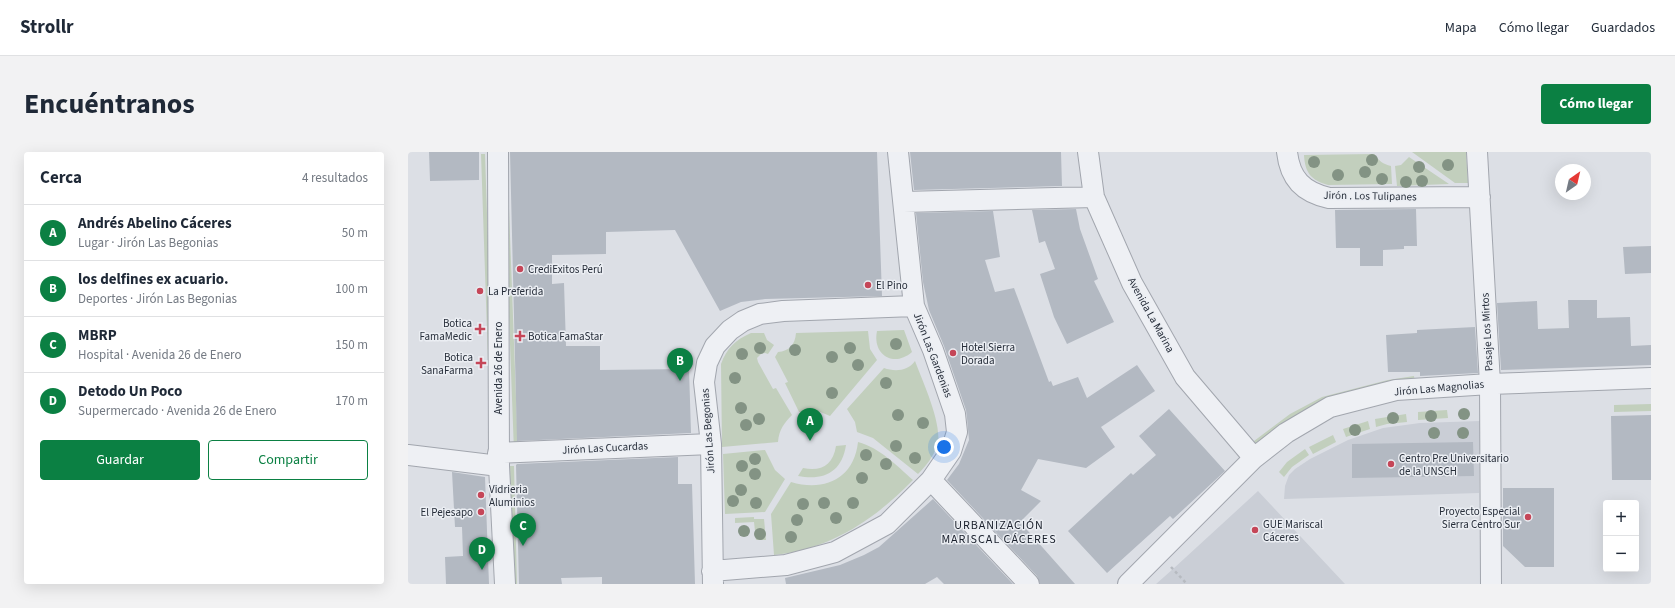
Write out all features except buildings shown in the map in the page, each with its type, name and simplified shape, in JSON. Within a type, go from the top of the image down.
[{"type":"street","name":"Avenida 26 de Enero","points":[[498,152],[498,460],[505,584]]},
{"type":"street","name":"Jirón Las Gardenias","points":[[712,578],[786,565],[835,552],[887,524],[932,480],[951,451],[957,432],[956,414],[933,350],[914,306],[898,152]]},
{"type":"street","name":"Avenida La Marina","points":[[1088,152],[1094,197],[1132,283],[1185,377],[1254,458]]},
{"type":"street","name":"Jirón . Los Tulipanes","points":[[1287,152],[1292,174],[1301,185],[1315,195],[1329,198],[1480,197]]},
{"type":"street","name":"Pasaje Los Mirtos","points":[[1477,152],[1490,384],[1491,584]]},
{"type":"street","points":[[904,202],[1094,197]]},
{"type":"street","name":"Jirón Las Begonias","points":[[712,578],[711,444],[704,382],[707,363],[715,346],[730,330],[743,320],[760,314],[783,311],[914,306]]},
{"type":"street","name":"Jirón Las Magnolias","points":[[1128,584],[1254,458],[1286,433],[1330,407],[1396,390],[1490,384],[1651,378]]},
{"type":"street","name":"Jirón Las Cucardas","points":[[408,455],[498,460],[711,444]]},
{"type":"street","points":[[932,480],[1030,584]]},
{"type":"shaded area","name":"Centro Pre Universitario de la UNSCH","points":[[1480,421],[1479,493],[1284,499],[1285,486],[1289,475],[1295,469],[1310,459],[1348,440],[1383,428],[1420,423]]},
{"type":"shaded area","name":"GUE Mariscal Cáceres","points":[[1258,491],[1345,584],[1156,584],[1173,569]]},
{"type":"green space","points":[[1412,152],[1466,152],[1468,183],[1455,183]]},
{"type":"green space","points":[[481,154],[485,154],[495,450],[491,450]]},
{"type":"green space","points":[[503,154],[507,154],[518,452],[514,452]]},
{"type":"green space","points":[[1374,154],[1381,162],[1391,166],[1392,184],[1328,185],[1317,181],[1310,175],[1306,167],[1304,155]]},
{"type":"green space","points":[[1409,157],[1449,184],[1397,186],[1395,166],[1401,165]]},
{"type":"green space","points":[[904,330],[912,352],[905,357],[892,359],[881,352],[876,339],[877,331]]},
{"type":"green space","points":[[868,331],[870,349],[877,360],[830,416],[818,411],[799,412],[785,383],[788,382],[775,357],[778,352],[791,347],[796,333]]},
{"type":"green space","points":[[751,333],[764,333],[767,340],[774,345],[768,354],[761,354],[757,358],[758,362],[773,389],[776,388],[792,415],[782,427],[778,442],[722,447],[721,364],[732,345]]},
{"type":"green space","points":[[915,361],[927,391],[938,427],[937,446],[926,465],[918,474],[873,438],[857,432],[855,422],[847,409],[884,368],[901,370],[909,367]]},
{"type":"green space","points":[[1414,376],[1415,383],[1389,387],[1254,449],[1250,444],[1290,414],[1322,397],[1388,380]]},
{"type":"green space","points":[[1651,404],[1651,411],[1614,412],[1614,405]]},
{"type":"green space","points":[[1447,410],[1448,418],[1418,420],[1418,412]]},
{"type":"green space","points":[[1406,414],[1407,422],[1387,424],[1376,427],[1375,419]]},
{"type":"green space","points":[[1368,421],[1370,429],[1346,437],[1343,429]]},
{"type":"green space","points":[[1333,435],[1336,442],[1313,454],[1309,447]]},
{"type":"green space","points":[[858,442],[881,453],[913,480],[883,508],[850,530],[833,539],[814,546],[795,552],[774,555],[771,514],[791,482],[803,485],[815,485],[835,480],[844,474],[850,465],[855,455]]},
{"type":"green space","points":[[846,445],[844,454],[836,468],[824,476],[798,476],[803,468],[815,469],[825,466],[832,458],[836,446]]},
{"type":"green space","points":[[1305,449],[1309,455],[1292,467],[1284,477],[1279,472],[1287,462]]},
{"type":"green space","points":[[765,450],[775,470],[785,479],[765,512],[725,514],[723,454]]},
{"type":"green space","points":[[510,466],[514,466],[517,584],[513,584]]},
{"type":"green space","points":[[754,517],[754,519],[764,519],[766,540],[756,540],[754,522],[735,523],[735,518]]},
{"type":"place","name":"CrediExitos Perú","points":[[520,269]]},
{"type":"place","name":"El Pino","points":[[868,285]]},
{"type":"place","name":"La Preferida","points":[[480,291]]},
{"type":"place","name":"Botica FamaMedic","points":[[480,329]]},
{"type":"place","name":"Botica FamaStar","points":[[520,336]]},
{"type":"place","name":"Hotel Sierra Dorada","points":[[953,353]]},
{"type":"place","name":"Botica SanaFarma","points":[[481,363]]},
{"type":"place","name":"los delfines ex acuario.","points":[[680,381]]},
{"type":"place","name":"Andrés Abelino Cáceres","points":[[810,441]]},
{"type":"place","name":"Centro Pre Universitario de la UNSCH","points":[[1391,464]]},
{"type":"place","name":"Vidrieria Aluminios","points":[[481,495]]},
{"type":"place","name":"El Pejesapo","points":[[481,512]]},
{"type":"place","name":"Proyecto Especial Sierra Centro Sur","points":[[1528,517]]},
{"type":"place","name":"GUE Mariscal Cáceres","points":[[1255,530]]},
{"type":"place","name":"MBRP","points":[[523,546]]},
{"type":"place","name":"Detodo Un Poco","points":[[482,570]]},
{"type":"district","name":"URBANIZACIÓN MARISCAL CÁCERES","points":[[999,532]]}]
